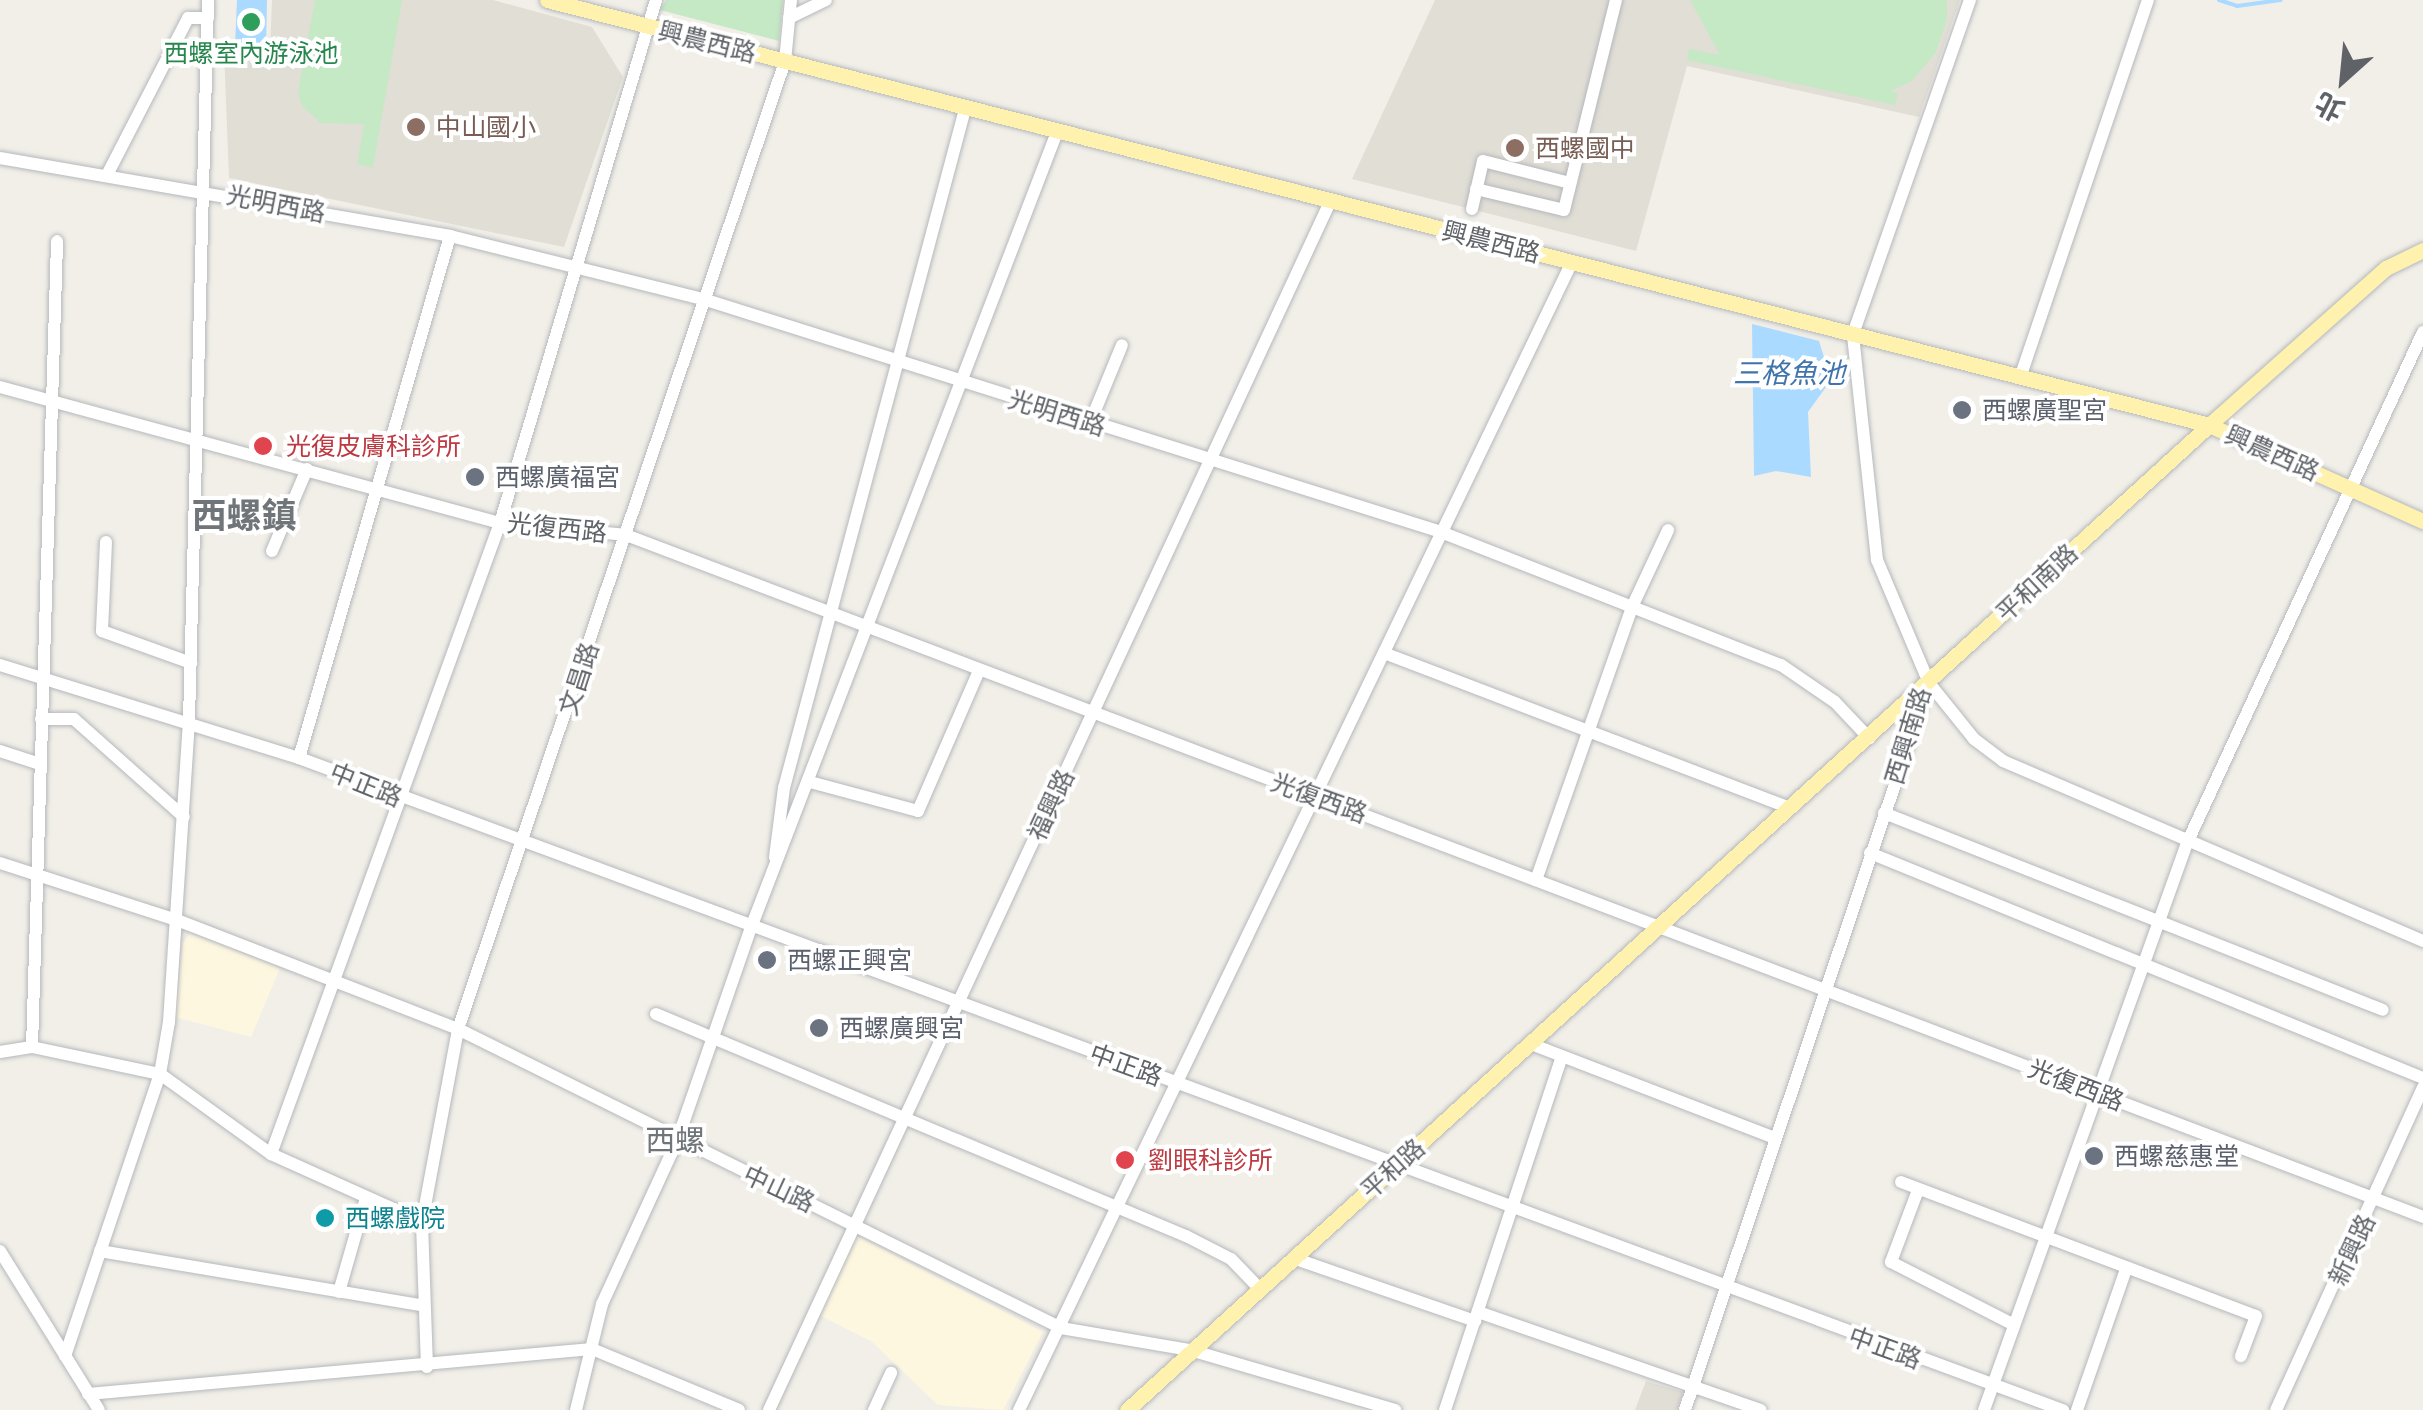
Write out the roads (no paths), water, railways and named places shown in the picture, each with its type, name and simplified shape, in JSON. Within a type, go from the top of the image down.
[{"type":"main road","name":"興農西路","points":[[547,0],[2209,425],[2423,521]]},
{"type":"main road","name":"平和南路","points":[[1658,926],[2386,268],[2423,250]]},
{"type":"main road","name":"平和路","points":[[1127,1410],[1658,926]]},
{"type":"street","points":[[65,1356],[160,1074],[178,920],[190,720],[208,0]]},
{"type":"street","points":[[271,1154],[500,523],[578,268],[644,27],[656,0]]},
{"type":"street","name":"文昌路","points":[[427,1367],[420,1305],[422,1222],[458,1029],[524,845],[784,61],[791,0]]},
{"type":"street","points":[[789,18],[826,0]]},
{"type":"street","points":[[1476,189],[1564,210],[1616,0]]},
{"type":"street","name":"西興南路","points":[[1684,1410],[1928,682],[1878,560],[1853,334],[1970,0]]},
{"type":"street","points":[[2020,378],[2148,0]]},
{"type":"street","points":[[106,175],[188,18],[208,18]]},
{"type":"street","points":[[772,878],[784,788],[965,108]]},
{"type":"street","points":[[576,1410],[602,1304],[677,1141],[752,925],[1057,132]]},
{"type":"street","name":"光明西路","points":[[0,158],[450,236],[703,299],[898,359],[960,383],[1441,532],[1781,666],[1822,692],[1869,738]]},
{"type":"street","points":[[1472,209],[1483,161],[1570,183]]},
{"type":"street","name":"福興路","points":[[769,1410],[1331,200]]},
{"type":"street","points":[[299,758],[376,488],[434,307],[450,236]]},
{"type":"street","points":[[32,1047],[56,241]]},
{"type":"street","points":[[1019,1410],[1119,1210],[1174,1083],[1572,262]]},
{"type":"street","points":[[1984,1410],[2041,1237],[2188,843],[2423,332]]},
{"type":"street","points":[[1090,423],[1122,345]]},
{"type":"street","name":"光復西路","points":[[0,387],[500,523],[626,535],[2423,1217]]},
{"type":"street","points":[[272,550],[307,469]]},
{"type":"street","points":[[1536,880],[1632,607],[1668,530]]},
{"type":"street","points":[[106,542],[102,630],[191,664]]},
{"type":"street","points":[[1384,653],[1790,808]]},
{"type":"street","name":"中正路","points":[[0,664],[190,720],[299,758],[524,845],[1399,1164],[1722,1289],[2063,1410]]},
{"type":"street","points":[[810,782],[918,811],[979,671]]},
{"type":"street","points":[[1928,682],[1974,738],[2002,761],[2423,941]]},
{"type":"street","points":[[42,719],[74,720],[184,817]]},
{"type":"street","points":[[0,751],[40,764]]},
{"type":"street","points":[[1884,812],[2383,1010]]},
{"type":"street","points":[[1870,852],[2140,966],[2423,1078]]},
{"type":"street","name":"中山路","points":[[0,863],[178,920],[458,1029],[677,1141],[1061,1328],[1190,1350],[1395,1410]]},
{"type":"street","points":[[656,1014],[714,1035],[1231,1260],[1259,1288]]},
{"type":"street","points":[[1531,1044],[1561,1059],[1774,1138]]},
{"type":"street","points":[[0,1052],[32,1047],[160,1074],[271,1154],[422,1222]]},
{"type":"street","points":[[1445,1410],[1561,1059]]},
{"type":"street","name":"新興路","points":[[2276,1410],[2376,1199],[2423,1088]]},
{"type":"street","points":[[1901,1182],[2256,1316],[2241,1356]]},
{"type":"street","points":[[1918,1190],[1891,1262],[2012,1324]]},
{"type":"street","points":[[339,1292],[366,1198]]},
{"type":"street","points":[[0,1251],[99,1410]]},
{"type":"street","points":[[100,1252],[420,1305]]},
{"type":"street","points":[[1293,1258],[1761,1410]]},
{"type":"street","points":[[2077,1410],[2126,1268]]},
{"type":"street","points":[[88,1394],[427,1367],[592,1349],[738,1410]]},
{"type":"street","points":[[874,1410],[891,1372]]},
{"type":"water","name":"西螺室內游泳池","points":[[237,0],[267,0],[266,46],[235,45]]},
{"type":"water","name":"三格魚池","points":[[1752,324],[1819,341],[1831,380],[1808,412],[1811,477],[1776,471],[1754,476]]},
{"type":"waterway","points":[[2219,0],[2237,6],[2281,0]]},
{"type":"place","name":"西螺室內游泳池","points":[[251,22]]},
{"type":"place","name":"中山國小","points":[[416,127]]},
{"type":"place","name":"西螺國中","points":[[1515,148]]},
{"type":"place","name":"西螺廣聖宮","points":[[1962,410]]},
{"type":"place","name":"光復皮膚科診所","points":[[263,446]]},
{"type":"place","name":"西螺廣福宮","points":[[475,477]]},
{"type":"place","name":"西螺正興宮","points":[[767,960]]},
{"type":"place","name":"西螺廣興宮","points":[[819,1028]]},
{"type":"place","name":"西螺慈惠堂","points":[[2094,1156]]},
{"type":"place","name":"劉眼科診所","points":[[1125,1160]]},
{"type":"place","name":"西螺戲院","points":[[325,1218]]},
{"type":"district","name":"西螺鎮","points":[[244,516]]},
{"type":"district","name":"西螺","points":[[675,1140]]}]
